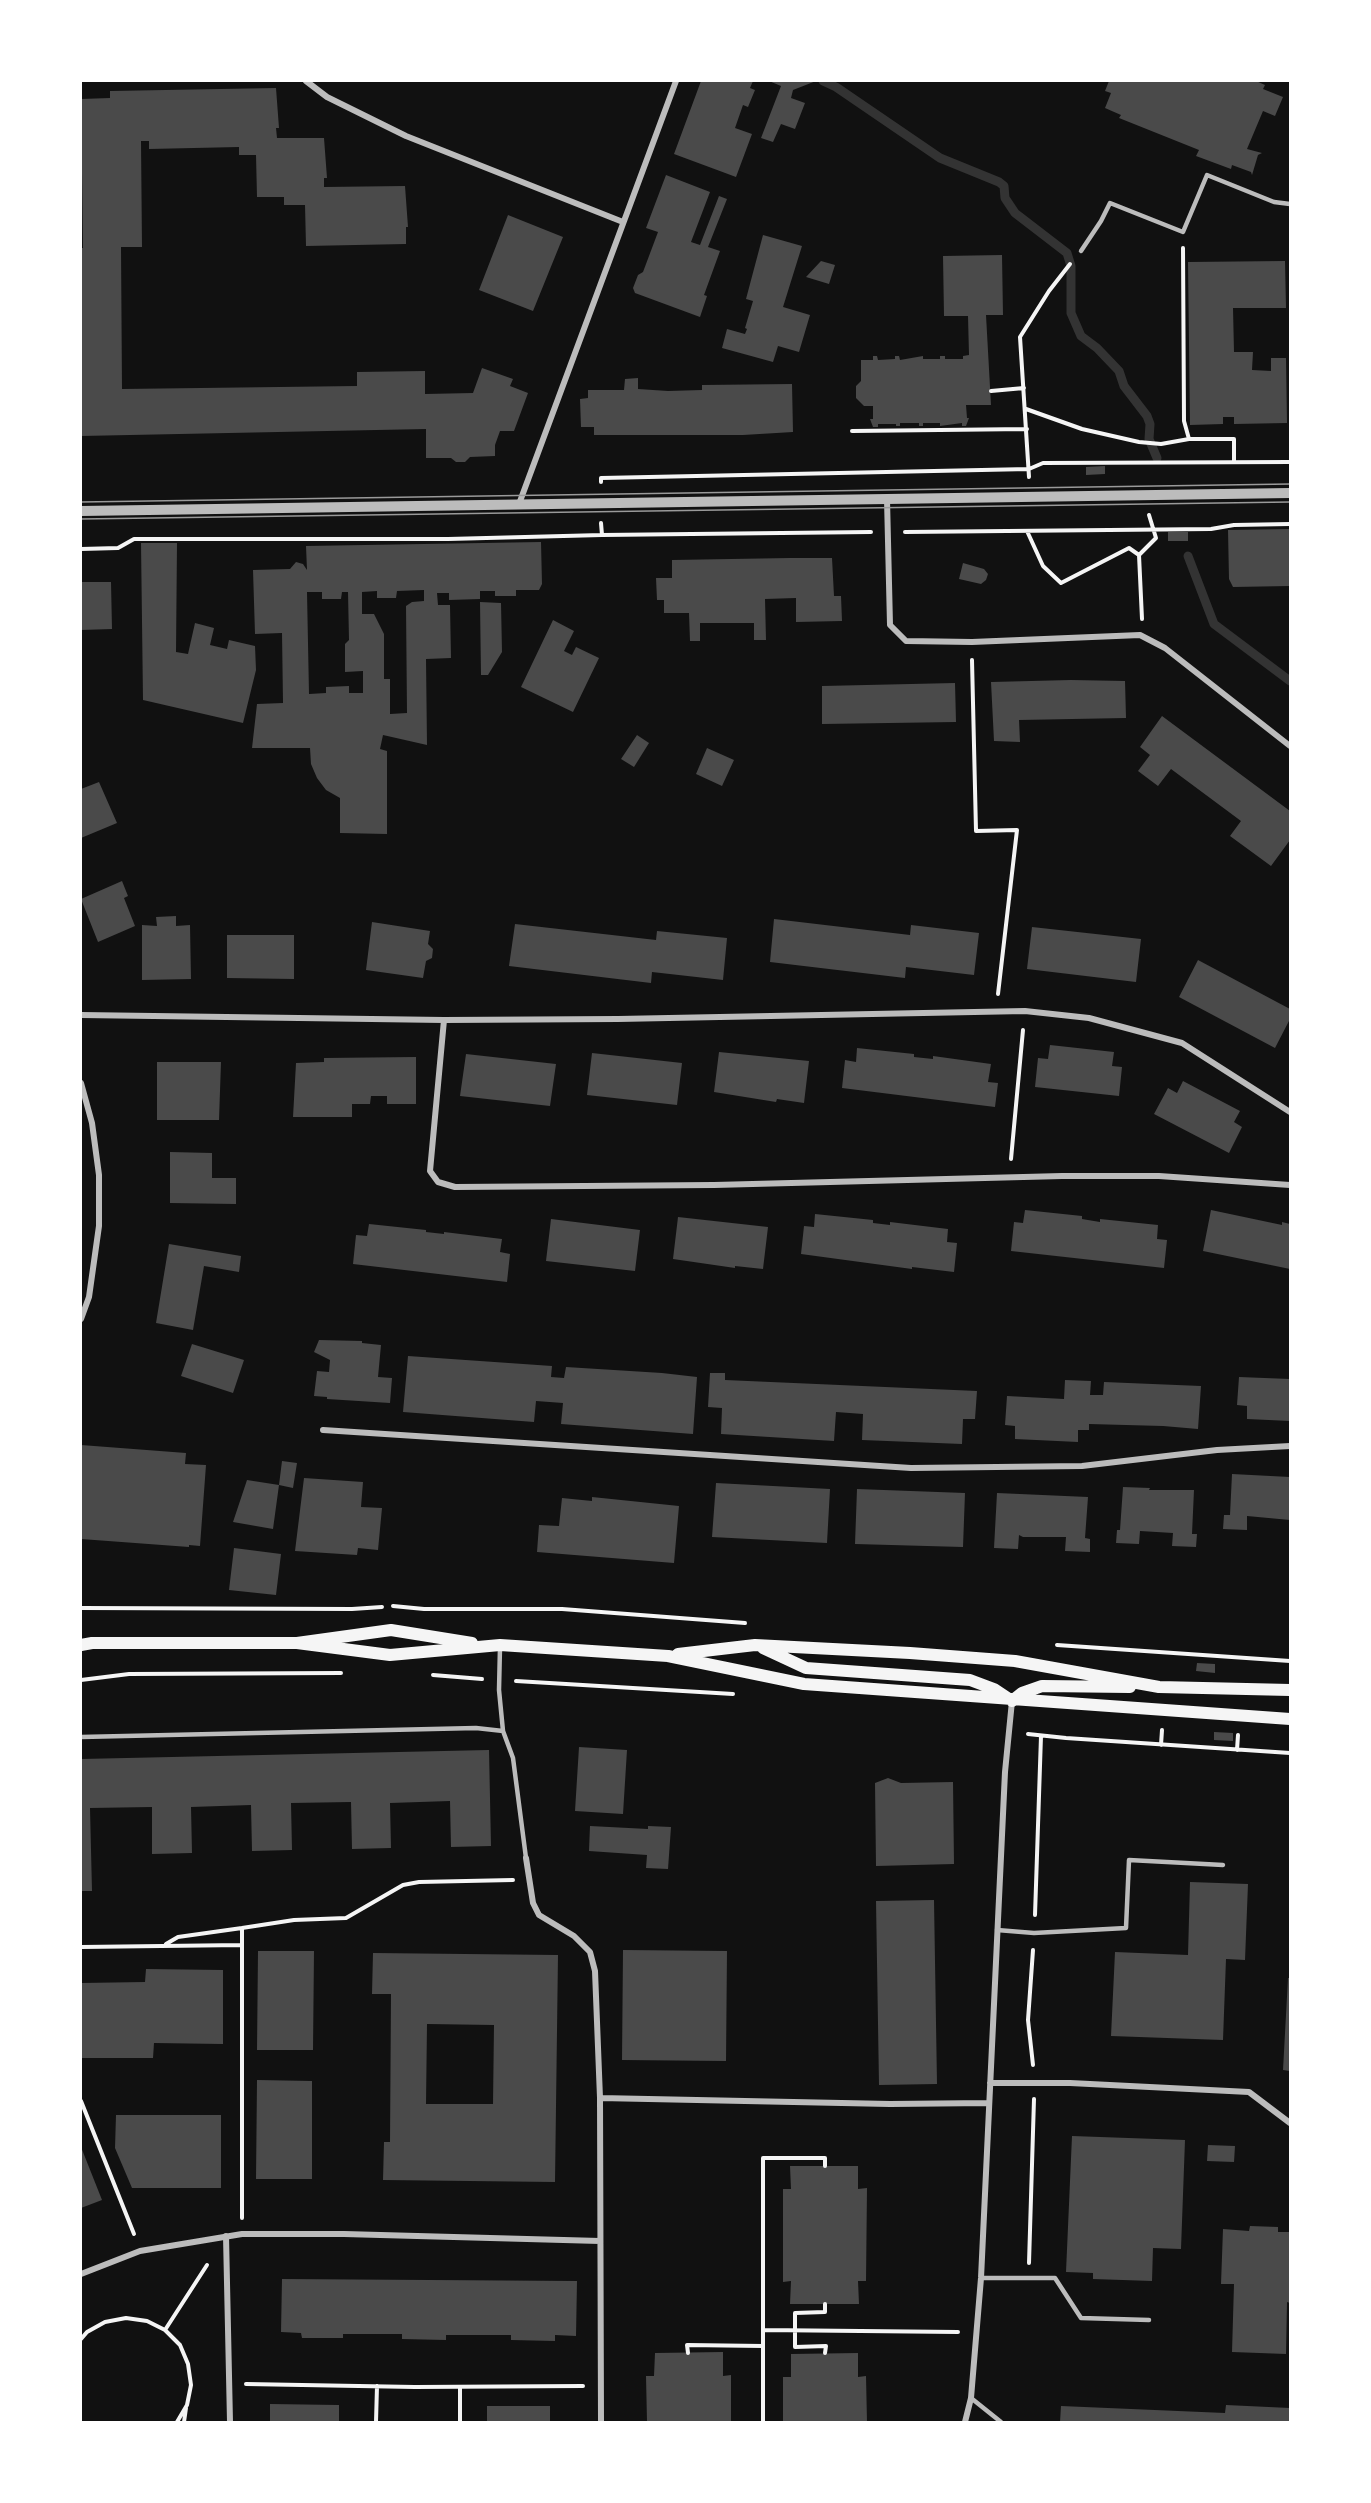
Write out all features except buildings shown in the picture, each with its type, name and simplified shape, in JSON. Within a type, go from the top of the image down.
[{"type":"main road","points":[[297,1643],[391,1630],[496,1646],[668,1656],[804,1684],[1012,1701],[1290,1719]]},
{"type":"main road","points":[[81,1645],[92,1643],[297,1643],[390,1655],[496,1646]]},
{"type":"main road","points":[[668,1656],[755,1645],[1016,1662],[1159,1687]]},
{"type":"main road","points":[[755,1645],[806,1668],[970,1680],[994,1689],[1012,1701]]},
{"type":"main road","points":[[1012,1701],[1022,1693],[1042,1686],[1290,1690]]},
{"type":"street","points":[[306,81],[327,97],[406,136],[623,222]]},
{"type":"street","points":[[519,504],[676,81]]},
{"type":"street","points":[[81,511],[1290,493]]},
{"type":"street","points":[[887,499],[890,625],[906,641],[972,642],[1140,634],[1165,648],[1290,746]]},
{"type":"street","points":[[81,1015],[444,1020],[1025,1011],[1089,1017],[1182,1043],[1290,1112]]},
{"type":"street","points":[[444,1020],[430,1171],[438,1182],[455,1187],[714,1185],[1159,1176],[1290,1185]]},
{"type":"street","points":[[81,1083],[92,1123],[99,1175],[99,1226],[89,1297],[81,1319]]},
{"type":"street","points":[[322,1430],[911,1468],[1082,1466],[1217,1450],[1290,1446]]},
{"type":"street","points":[[966,2422],[972,2398],[981,2278],[1005,1772],[1012,1701]]},
{"type":"street","points":[[526,1858],[533,1903],[539,1915],[574,1936],[590,1952],[595,1971],[600,2098],[601,2422]]},
{"type":"street","points":[[990,2083],[1035,2082],[1249,2092],[1290,2123]]},
{"type":"street","points":[[600,2098],[878,2104],[989,2103]]},
{"type":"street","points":[[81,2274],[140,2251],[242,2234],[344,2234],[600,2241]]},
{"type":"street","points":[[226,2236],[230,2422]]},
{"type":"lane","points":[[1081,250],[1101,222],[1110,203],[1183,232],[1207,175],[1274,202],[1290,204]]},
{"type":"lane","points":[[496,1646],[503,1731],[513,1758],[526,1858]]},
{"type":"lane","points":[[81,1737],[476,1728],[503,1731]]},
{"type":"lane","points":[[997,1930],[1034,1933],[1126,1928],[1129,1860],[1222,1865]]},
{"type":"lane","points":[[981,2278],[1054,2278],[1081,2318],[1149,2320]]},
{"type":"lane","points":[[972,2398],[1001,2422]]},
{"type":"path","points":[[1183,232],[1184,421],[1189,439]]},
{"type":"path","points":[[1030,496],[1028,429],[1020,337],[1049,291],[1081,250]]},
{"type":"path","points":[[991,391],[1024,388]]},
{"type":"path","points":[[1026,409],[1082,429],[1140,442],[1161,444],[1189,439],[1233,439],[1234,462]]},
{"type":"path","points":[[852,430],[1028,429]]},
{"type":"path","points":[[1142,628],[1139,555],[1156,538],[1145,503],[1144,462]]},
{"type":"path","points":[[602,535],[1153,530],[1290,524]]},
{"type":"path","points":[[1027,531],[1043,566],[1061,583],[1129,548],[1139,555]]},
{"type":"path","points":[[972,669],[976,831],[1017,830],[996,1010]]},
{"type":"path","points":[[1009,1178],[1025,1011]]},
{"type":"path","points":[[81,1608],[352,1610],[391,1606],[424,1610],[562,1609],[750,1623]]},
{"type":"path","points":[[1047,1644],[1290,1661]]},
{"type":"path","points":[[81,1680],[129,1674],[348,1673]]},
{"type":"path","points":[[432,1675],[736,1694]]},
{"type":"path","points":[[1161,1745],[1163,1726]]},
{"type":"path","points":[[1237,1750],[1238,1731]]},
{"type":"path","points":[[1032,1735],[1290,1753]]},
{"type":"path","points":[[1028,2278],[1035,2082],[1028,2020],[1034,1933],[1041,1736]]},
{"type":"path","points":[[165,1944],[178,1937],[294,1920],[346,1918],[403,1885],[419,1882],[529,1880]]},
{"type":"path","points":[[242,1928],[242,2234]]},
{"type":"path","points":[[81,1947],[165,1944],[242,1945]]},
{"type":"path","points":[[81,2101],[140,2251]]},
{"type":"path","points":[[763,2422],[763,2158],[825,2158],[825,2166]]},
{"type":"path","points":[[165,2330],[226,2236]]},
{"type":"path","points":[[825,2304],[825,2312],[795,2313],[795,2347],[826,2346],[825,2353]]},
{"type":"path","points":[[81,2339],[87,2332],[105,2322],[126,2318],[147,2321],[165,2330],[180,2345],[188,2364],[191,2385],[184,2422]]},
{"type":"path","points":[[763,2330],[977,2332]]},
{"type":"path","points":[[687,2353],[687,2345],[763,2346]]},
{"type":"path","points":[[230,2383],[460,2387],[600,2386]]},
{"type":"path","points":[[376,2386],[376,2422]]},
{"type":"path","points":[[460,2387],[460,2422]]},
{"type":"path","points":[[177,2422],[187,2405]]},
{"type":"waterway","points":[[823,81],[836,87],[940,158],[999,182],[1004,186],[1005,198],[1015,213],[1067,253],[1071,266],[1071,313],[1081,336],[1097,348],[1119,371],[1124,386],[1147,416],[1150,424],[1149,439],[1157,458]]},
{"type":"waterway","points":[[1188,556],[1214,624],[1290,681]]},
{"type":"tram line","points":[[81,502],[1290,484]]},
{"type":"tram line","points":[[81,519],[1290,502]]}]
